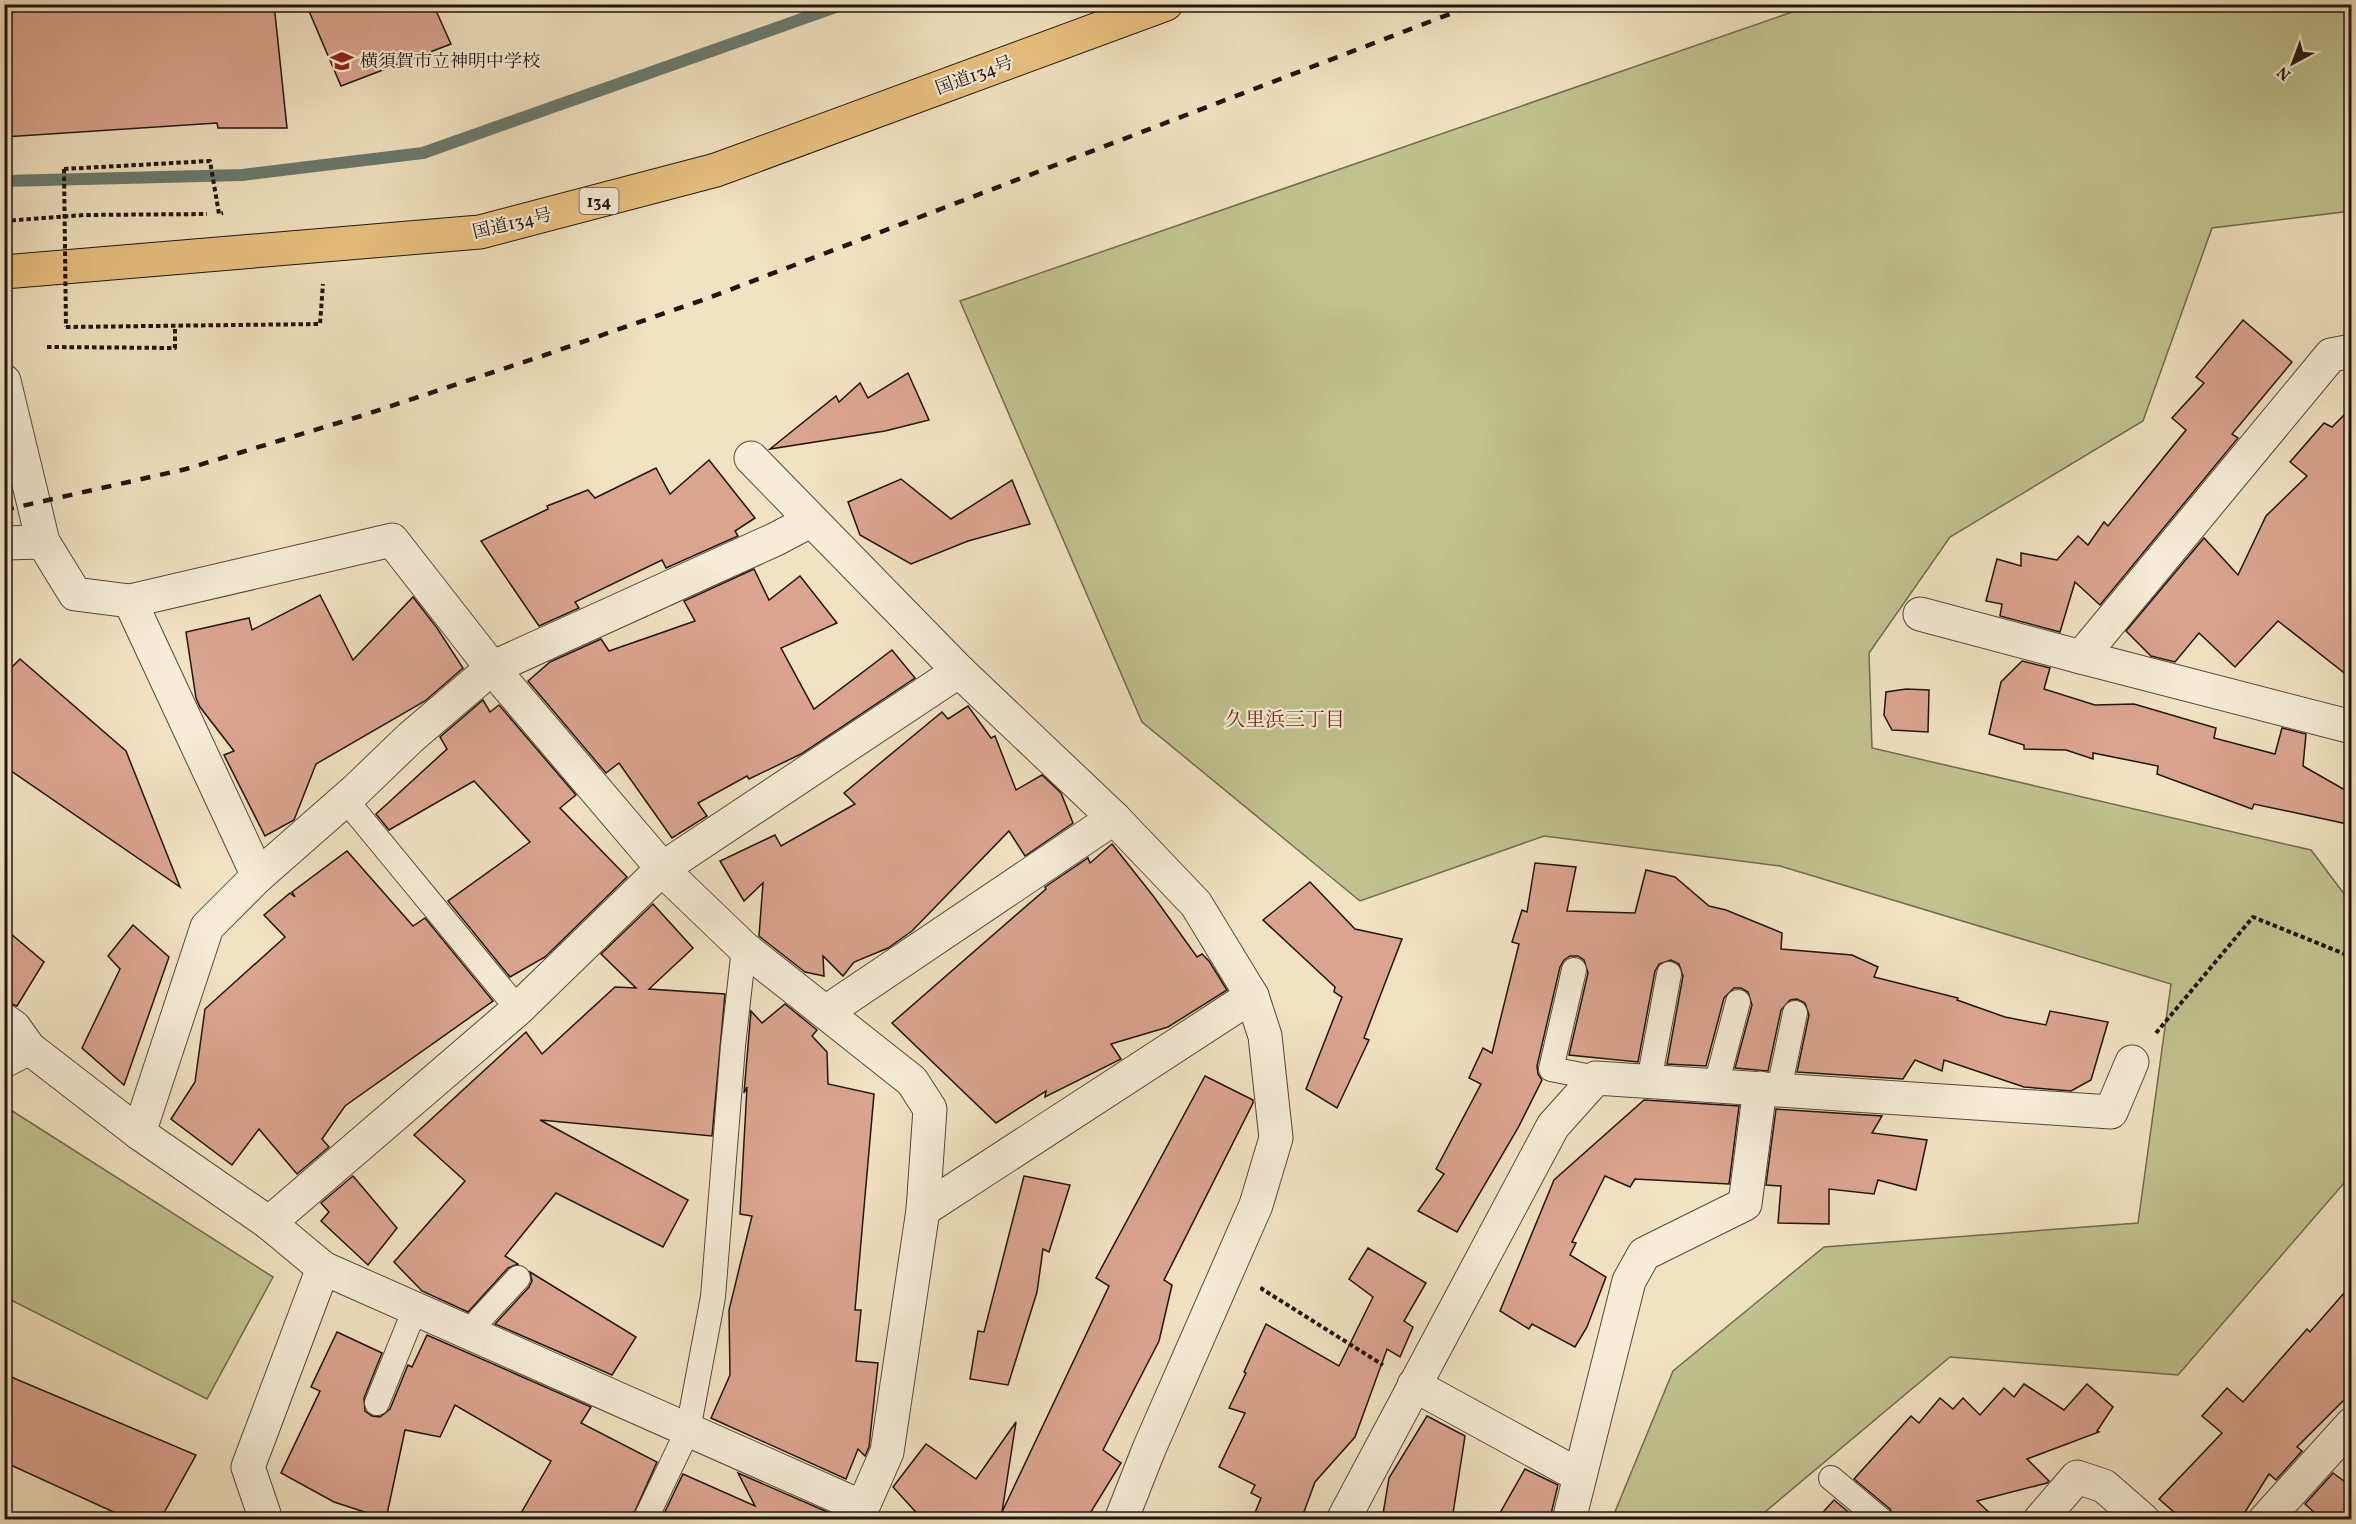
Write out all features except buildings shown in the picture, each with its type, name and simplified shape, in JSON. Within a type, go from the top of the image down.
[{"type":"highway","name":"国道134号","points":[[4,272],[480,232],[716,170],[1166,4]]},
{"type":"street","points":[[2081,657],[2331,355],[2352,351]]},
{"type":"street","points":[[4,381],[42,542],[75,594],[130,601],[392,540],[492,668],[663,868],[744,948],[912,1081],[930,1109],[923,1210],[887,1452],[860,1513],[688,1430],[323,1268],[269,1223],[139,1133],[17,1054],[14,1027],[4,1020]]},
{"type":"street","points":[[751,458],[810,521],[959,670],[1114,818],[1196,904],[1252,996],[1265,1036],[1276,1138],[1256,1205],[1149,1449],[1121,1520]]},
{"type":"street","points":[[139,1133],[207,927],[258,876],[410,738],[492,668],[765,544],[810,521]]},
{"type":"street","points":[[4,543],[42,542]]},
{"type":"street","points":[[130,601],[258,876]]},
{"type":"street","points":[[1920,614],[2352,727]]},
{"type":"street","points":[[269,1223],[518,1009],[663,868],[959,670]]},
{"type":"street","points":[[825,1012],[1114,818]]},
{"type":"street","points":[[923,1210],[1252,996]]},
{"type":"street","points":[[1343,1520],[1552,1126],[1596,1078],[2111,1112],[2132,1062]]},
{"type":"street","points":[[1569,1520],[1629,1281],[1644,1254],[1745,1204],[1769,1088]]},
{"type":"street","points":[[266,1520],[248,1467],[323,1268]]},
{"type":"street","points":[[1414,1385],[1580,1476]]},
{"type":"street","points":[[2265,1520],[2352,1424]]},
{"type":"street","points":[[2040,1520],[2077,1477],[2104,1486],[2143,1520]]},
{"type":"lane","points":[[345,799],[518,1009]]},
{"type":"lane","points":[[645,1520],[688,1430],[712,1297],[733,1046],[744,948]]},
{"type":"lane","points":[[1574,970],[1551,1069],[1596,1078]]},
{"type":"lane","points":[[1649,1081],[1669,974]]},
{"type":"lane","points":[[1716,1085],[1737,1002]]},
{"type":"lane","points":[[1769,1088],[1795,1013]]},
{"type":"lane","points":[[468,1332],[518,1278]]},
{"type":"lane","points":[[377,1403],[415,1309]]},
{"type":"lane","points":[[1832,1478],[1881,1520]]},
{"type":"path","points":[[219,214],[210,161],[64,169],[66,327],[320,324],[324,280]]},
{"type":"path","points":[[4,221],[84,215],[231,213]]},
{"type":"path","points":[[47,347],[175,348],[175,326]]},
{"type":"path","points":[[2132,1062],[2253,917],[2352,957]]},
{"type":"path","points":[[1266,1280],[1262,1289],[1414,1385]]},
{"type":"green space","points":[[1825,4],[2351,5],[2351,211],[2212,228],[2143,421],[1950,537],[1869,653],[1872,748],[2311,850],[2351,903],[2351,1175],[2178,1375],[1950,1357],[1759,1519],[1612,1519],[1673,1371],[1824,1247],[2138,1223],[2171,984],[1780,866],[1544,836],[1360,901],[1142,722],[960,301],[1795,11]]},
{"type":"green space","points":[[6,1107],[273,1277],[207,1399],[5,1297],[4,1108]]},
{"type":"waterway","points":[[4,181],[242,175],[423,153],[844,4]]},
{"type":"railway","points":[[4,510],[186,469],[361,416],[545,355],[711,297],[1476,4]]},
{"type":"place","name":"横須賀市立神明中学校","points":[[342,61]]},
{"type":"district","name":"久里浜三丁目","points":[[1285,719]]}]
